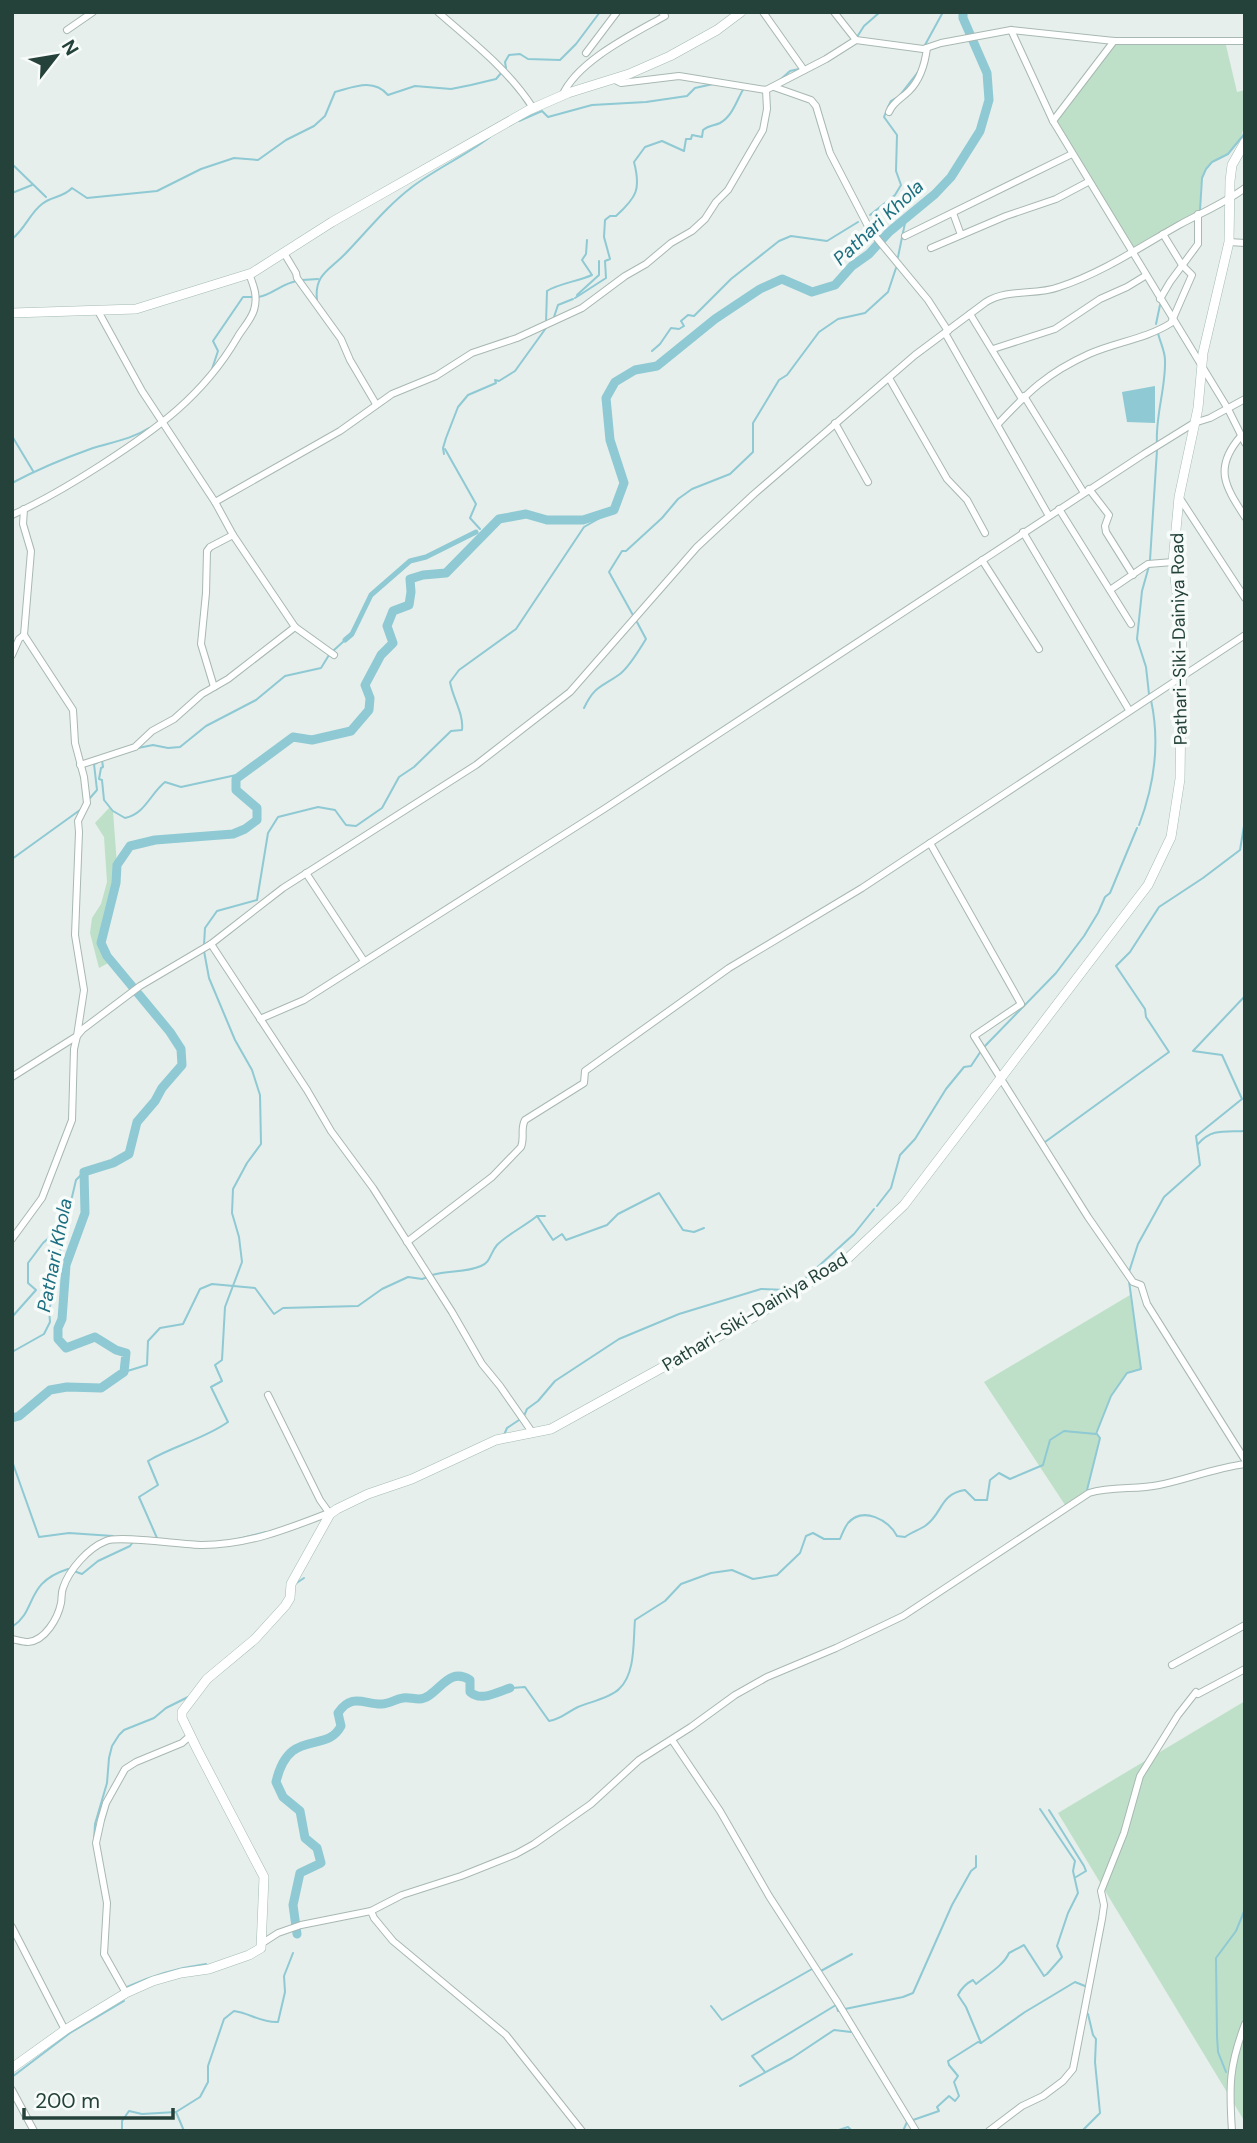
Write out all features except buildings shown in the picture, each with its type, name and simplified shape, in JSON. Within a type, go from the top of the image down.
[{"type":"main road","points":[[12,313],[136,309],[249,274],[402,181],[533,108],[670,56],[736,14]]},
{"type":"main road","name":"Pathari-Siki-Dainiya Road","points":[[330,1514],[368,1494],[412,1479],[496,1440],[551,1429],[759,1314],[846,1260],[904,1205],[1148,885],[1171,837],[1178,794],[1182,632],[1173,562],[1178,497],[1228,242],[1233,165],[1245,142]]},
{"type":"main road","points":[[12,2068],[65,2030],[126,1993],[166,1977],[209,1969],[261,1948],[264,1877],[182,1718],[184,1707],[207,1679],[255,1639],[285,1606],[291,1594],[290,1584],[330,1514]]},
{"type":"street","points":[[67,30],[93,12]]},
{"type":"street","points":[[438,12],[499,65],[533,108]]},
{"type":"street","points":[[586,53],[617,12]]},
{"type":"street","points":[[562,96],[574,78],[591,63],[626,37],[664,14],[673,12]]},
{"type":"street","points":[[763,12],[804,70]]},
{"type":"street","points":[[834,12],[856,40]]},
{"type":"street","points":[[613,79],[621,83],[679,76],[766,90],[856,40],[905,48],[927,48],[981,34],[1011,30],[1114,41],[1245,41]]},
{"type":"street","points":[[1011,30],[1053,121],[1228,409],[1243,440],[1229,453],[1224,472],[1225,484],[1245,517]]},
{"type":"street","points":[[1053,121],[1114,41]]},
{"type":"street","points":[[889,112],[892,104],[916,82],[924,68],[927,48]]},
{"type":"street","points":[[774,87],[811,100],[816,106],[830,153],[870,230],[928,300],[1049,516]]},
{"type":"street","points":[[215,502],[340,431],[392,394],[436,376],[472,353],[517,338],[582,308],[646,264],[671,243],[692,232],[728,190],[763,130],[766,90]]},
{"type":"street","points":[[905,236],[1072,154]]},
{"type":"street","points":[[931,248],[1056,198],[1088,182]]},
{"type":"street","points":[[12,1077],[77,1036],[83,1028],[140,986],[211,944],[283,888],[476,765],[570,692],[697,547],[835,423],[970,314],[996,296],[1056,288],[1132,253],[1245,188]]},
{"type":"street","points":[[1160,299],[1198,244],[1201,212]]},
{"type":"street","points":[[953,213],[961,235]]},
{"type":"street","points":[[998,424],[1023,397],[1046,378],[1084,357],[1169,325],[1192,275],[1181,265],[1163,234]]},
{"type":"street","points":[[1228,242],[1245,243]]},
{"type":"street","points":[[284,253],[297,278],[341,339],[376,404]]},
{"type":"street","points":[[12,515],[74,482],[163,424],[202,387],[224,360],[254,312],[255,290],[249,274]]},
{"type":"street","points":[[993,349],[1055,329],[1100,299],[1145,276]]},
{"type":"street","points":[[98,311],[142,391],[295,626],[334,656]]},
{"type":"street","points":[[970,314],[1087,491],[1109,515],[1106,532],[1133,575]]},
{"type":"street","points":[[889,378],[947,479],[967,500],[985,533]]},
{"type":"street","points":[[260,1019],[304,1000],[604,809],[1087,491],[1194,423],[1245,399]]},
{"type":"street","points":[[835,423],[868,482]]},
{"type":"street","points":[[1178,497],[1245,598]]},
{"type":"street","points":[[12,1239],[43,1198],[72,1120],[73,1063],[84,990],[75,935],[78,821],[87,803],[75,743],[73,710],[24,635],[31,551],[23,524],[24,509]]},
{"type":"street","points":[[1059,509],[1131,624]]},
{"type":"street","points":[[1023,532],[1129,710]]},
{"type":"street","points":[[214,687],[201,644],[207,551],[233,534]]},
{"type":"street","points":[[982,560],[1039,649]]},
{"type":"street","points":[[1110,590],[1147,564],[1173,562]]},
{"type":"street","points":[[80,765],[135,747],[295,626]]},
{"type":"street","points":[[12,655],[19,639],[24,635]]},
{"type":"street","points":[[407,1242],[492,1177],[521,1146],[525,1120],[584,1083],[585,1071],[596,1061],[729,968],[862,888],[1245,635]]},
{"type":"street","points":[[261,1944],[278,1933],[301,1925],[372,1911],[402,1895],[516,1854],[555,1831],[600,1797],[639,1760],[735,1695],[767,1676],[836,1648],[903,1616],[1089,1493],[1104,1488],[1159,1485],[1245,1462],[1147,1304],[1142,1285],[1133,1282],[1115,1257],[974,1036],[1021,1004],[930,844]]},
{"type":"street","points":[[306,873],[364,961]]},
{"type":"street","points":[[211,944],[331,1131],[373,1188],[452,1311],[482,1364],[532,1432]]},
{"type":"street","points":[[12,1639],[29,1642],[39,1639],[47,1631],[58,1612],[66,1579],[92,1549],[107,1540],[177,1545],[232,1544],[274,1535],[330,1514],[320,1500],[268,1395]]},
{"type":"street","points":[[1171,1665],[1245,1625]]},
{"type":"street","points":[[989,2131],[1021,2106],[1043,2096],[1063,2081],[1073,2069],[1102,1919],[1104,1905],[1101,1891],[1124,1833],[1140,1776],[1178,1715],[1197,1693],[1245,1670]]},
{"type":"street","points":[[126,1993],[104,1954],[107,1903],[96,1843],[101,1820],[106,1803],[125,1769],[182,1744],[191,1735]]},
{"type":"street","points":[[671,1740],[720,1811],[769,1896],[916,2131]]},
{"type":"street","points":[[372,1911],[374,1918],[393,1941],[506,2035],[582,2131]]},
{"type":"street","points":[[12,1927],[65,2030]]},
{"type":"street","points":[[1232,2131],[1229,2084],[1233,2055],[1245,2024]]},
{"type":"street","points":[[12,2090],[34,2131]]},
{"type":"green space","points":[[1114,41],[1225,41],[1237,92],[1245,90],[1242,134],[1233,149],[1206,168],[1201,181],[1200,211],[1132,253],[1053,121]]},
{"type":"green space","points":[[109,808],[113,811],[116,883],[101,943],[112,961],[99,968],[90,933],[92,918],[101,904],[107,882],[104,837],[95,823]]},
{"type":"green space","points":[[1130,1295],[1141,1369],[1127,1373],[1111,1396],[1096,1433],[1100,1438],[1086,1494],[1067,1508],[984,1382]]},
{"type":"green space","points":[[1245,1701],[1245,2122],[1058,1813]]},
{"type":"water","points":[[1155,386],[1155,423],[1127,422],[1122,392]]},
{"type":"waterway","points":[[506,68],[505,62],[509,55],[520,54],[528,59],[560,60],[600,12]]},
{"type":"waterway","points":[[857,37],[864,26],[880,12]]},
{"type":"waterway","points":[[925,45],[943,12]]},
{"type":"waterway","name":"Pathari Khola","points":[[12,1418],[19,1416],[50,1390],[67,1387],[101,1388],[124,1372],[126,1353],[95,1337],[66,1348],[58,1339],[66,1265],[85,1213],[84,1172],[113,1163],[129,1154],[137,1122],[182,1065],[181,1049],[170,1032],[107,956],[101,943],[116,883],[117,865],[130,846],[155,840],[233,834],[245,829],[257,820],[257,808],[236,790],[236,779],[293,737],[312,740],[351,731],[369,710],[370,698],[365,685],[381,655],[393,643],[387,626],[393,611],[409,605],[410,579],[446,573],[499,519],[526,514],[547,520],[583,520],[614,510],[624,483],[610,440],[606,398],[615,382],[635,370],[657,366],[715,319],[760,289],[782,279],[812,292],[835,285],[889,232],[935,194],[951,177],[980,131],[989,100],[987,73],[963,18],[963,12]]},
{"type":"waterway","points":[[835,50],[848,42]]},
{"type":"waterway","points":[[780,80],[790,71],[799,69]]},
{"type":"waterway","points":[[12,239],[42,204],[72,188],[87,198],[157,191],[201,169],[234,158],[258,160],[286,140],[314,126],[325,116],[335,92],[363,85],[376,87],[388,95],[415,86],[451,89],[496,79],[502,72]]},
{"type":"waterway","points":[[900,95],[918,72]]},
{"type":"waterway","points":[[519,121],[542,111],[548,117],[592,105],[646,102],[687,96],[695,88],[713,84]]},
{"type":"waterway","points":[[575,298],[606,278],[605,261],[610,259],[604,237],[605,220],[616,216],[633,198],[637,186],[634,162],[645,147],[662,141],[684,151],[686,139],[691,139],[692,135],[702,137],[703,130],[720,123],[728,116],[744,88]]},
{"type":"waterway","points":[[888,107],[896,98]]},
{"type":"waterway","points":[[870,215],[895,195],[901,185],[896,171],[897,135],[884,117],[886,112]]},
{"type":"waterway","points":[[1200,210],[1202,178],[1206,169],[1212,162],[1228,154],[1245,133]]},
{"type":"waterway","points":[[317,300],[318,284],[324,273],[394,202],[422,180],[490,137]]},
{"type":"waterway","points":[[12,164],[46,197]]},
{"type":"waterway","points":[[12,193],[32,185]]},
{"type":"waterway","points":[[898,257],[906,218]]},
{"type":"waterway","points":[[652,351],[671,328],[679,329],[684,326],[681,321],[688,315],[694,316],[731,279],[779,241],[791,236],[827,241],[858,222]]},
{"type":"waterway","points":[[1195,253],[1201,244],[1201,222]]},
{"type":"waterway","points":[[546,323],[547,291],[592,275],[582,260],[586,254],[587,240]]},
{"type":"waterway","points":[[577,295],[599,275],[599,261]]},
{"type":"waterway","points":[[634,617],[609,572],[622,551],[626,551],[662,518],[678,499],[692,489],[730,474],[753,452],[753,423],[779,380],[787,375],[819,332],[838,319],[865,313],[888,292],[896,268]]},
{"type":"waterway","points":[[302,280],[318,279]]},
{"type":"waterway","points":[[258,297],[297,281]]},
{"type":"waterway","points":[[212,369],[218,351],[213,341],[243,297],[252,297]]},
{"type":"waterway","points":[[554,317],[558,305],[573,299]]},
{"type":"waterway","points":[[1156,324],[1160,305]]},
{"type":"waterway","points":[[444,454],[443,448],[458,407],[468,395],[515,371],[546,328]]},
{"type":"waterway","points":[[1157,444],[1165,360],[1158,333]]},
{"type":"waterway","points":[[12,483],[62,460],[129,438],[149,428]]},
{"type":"waterway","points":[[12,436],[33,471]]},
{"type":"waterway","points":[[445,449],[476,504],[470,518],[480,529]]},
{"type":"waterway","points":[[1150,560],[1157,450]]},
{"type":"waterway","points":[[204,945],[205,928],[217,911],[257,900],[268,833],[278,817],[318,807],[335,810],[346,825],[356,826],[382,808],[399,777],[414,767],[451,731],[462,730],[450,682],[459,670],[516,629],[584,527],[614,510]]},
{"type":"waterway","points":[[345,640],[352,634],[371,595],[410,561],[426,557],[476,532]]},
{"type":"waterway","points":[[1149,566],[1142,591],[1137,639],[1146,667],[1149,694]]},
{"type":"waterway","points":[[584,708],[599,687],[627,667],[646,639],[637,622]]},
{"type":"waterway","points":[[333,651],[345,640]]},
{"type":"waterway","points":[[138,748],[153,745],[180,747],[206,726],[256,700],[285,676],[321,668],[329,655]]},
{"type":"waterway","points":[[1139,825],[1154,764],[1155,732],[1151,700]]},
{"type":"waterway","points":[[102,760],[99,779],[102,780],[104,800],[112,810]]},
{"type":"waterway","points":[[90,798],[97,790],[94,764],[97,763]]},
{"type":"waterway","points":[[113,811],[125,818],[132,816],[165,782],[181,787],[241,774]]},
{"type":"waterway","points":[[12,859],[80,810]]},
{"type":"waterway","points":[[1045,1142],[1169,1052],[1146,1017],[1145,1009],[1116,966],[1130,952],[1159,907],[1240,850],[1245,820]]},
{"type":"waterway","points":[[984,1047],[1056,973],[1084,936],[1105,897],[1110,893],[1137,828]]},
{"type":"waterway","points":[[157,1538],[139,1497],[158,1485],[148,1461],[228,1422],[211,1387],[222,1381],[215,1365],[222,1360],[225,1307],[242,1262],[232,1213],[233,1189],[261,1144],[260,1095],[252,1070],[235,1040],[209,978],[204,951]]},
{"type":"waterway","points":[[1129,1272],[1138,1244],[1164,1197],[1200,1165],[1196,1136],[1242,1099],[1222,1055],[1193,1051],[1245,996]]},
{"type":"waterway","points":[[877,1206],[891,1188],[900,1155],[915,1139],[946,1089],[964,1067],[971,1066],[981,1051]]},
{"type":"waterway","points":[[1198,1144],[1214,1133],[1245,1131]]},
{"type":"waterway","points":[[12,1352],[44,1334],[50,1322],[49,1309],[57,1285],[61,1244],[76,1180],[83,1173]]},
{"type":"waterway","points":[[537,1216],[553,1240],[562,1234],[566,1240],[607,1225],[618,1214],[659,1193],[683,1230],[694,1232],[704,1228]]},
{"type":"waterway","points":[[524,1416],[527,1409],[538,1401],[555,1381],[619,1339],[679,1314],[761,1289],[786,1290],[800,1283],[854,1234],[874,1209]]},
{"type":"waterway","points":[[432,1275],[481,1266],[489,1260],[497,1245],[506,1237],[537,1216],[545,1216]]},
{"type":"waterway","points":[[12,1317],[36,1290],[28,1283],[28,1263],[43,1243],[67,1222]]},
{"type":"waterway","points":[[124,1372],[147,1365],[148,1341],[160,1328],[183,1324],[200,1289],[212,1284],[255,1288],[274,1314],[283,1308],[358,1306],[382,1289],[408,1277],[428,1277]]},
{"type":"waterway","points":[[512,1688],[525,1687],[549,1721],[557,1719],[619,1689],[631,1666],[635,1620],[665,1601],[681,1584],[711,1573],[732,1570],[753,1579],[777,1575],[800,1553],[806,1536],[813,1533],[824,1539],[840,1539],[848,1523],[861,1516],[868,1515],[882,1520],[897,1536],[905,1537],[931,1521],[946,1500],[957,1492],[965,1490],[975,1500],[987,1500],[990,1480],[999,1473],[1010,1479],[1043,1465],[1050,1440],[1064,1431],[1096,1434],[1111,1396],[1127,1373],[1141,1369],[1129,1281]]},
{"type":"waterway","points":[[504,1435],[507,1428],[519,1420]]},
{"type":"waterway","points":[[1087,1490],[1100,1438],[1097,1434]]},
{"type":"waterway","points":[[12,1461],[39,1537],[69,1533],[113,1536]]},
{"type":"waterway","points":[[238,1539],[266,1532]]},
{"type":"waterway","points":[[12,1627],[26,1613],[44,1582],[68,1569],[82,1574],[98,1561],[133,1542]]},
{"type":"waterway","points":[[295,1584],[304,1578]]},
{"type":"waterway","points":[[297,1934],[293,1905],[300,1873],[321,1863],[317,1848],[305,1838],[300,1811],[283,1797],[276,1782],[282,1765],[290,1754],[298,1747],[334,1734],[341,1726],[338,1713],[354,1701],[382,1704],[403,1698],[419,1699],[432,1694],[455,1676],[470,1680],[470,1692],[474,1695],[489,1695],[510,1688]]},
{"type":"waterway","points":[[94,1841],[95,1824],[107,1783],[109,1758],[119,1735],[188,1697]]},
{"type":"waterway","points":[[981,2043],[958,1995],[964,1986],[973,1980],[976,1984],[999,1966],[1009,1953],[1024,1945],[1044,1976],[1062,1957],[1057,1946],[1078,1893],[1073,1871],[1075,1861],[1040,1809]]},
{"type":"waterway","points":[[1049,1810],[1084,1866],[1086,1871],[1076,1877]]},
{"type":"waterway","points":[[845,2009],[913,1993],[952,1905],[976,1867],[976,1856]]},
{"type":"waterway","points":[[1226,2072],[1218,2052],[1216,1958],[1236,1931],[1245,1909]]},
{"type":"waterway","points":[[122,2131],[122,2121],[129,2111],[142,2114],[176,2112],[200,2097],[208,2082],[208,2066],[224,2019],[234,2011],[278,2022],[285,1992],[284,1976],[293,1953]]},
{"type":"waterway","points":[[819,1972],[852,1954]]},
{"type":"waterway","points":[[127,1987],[165,1973],[206,1964]]},
{"type":"waterway","points":[[711,2006],[722,2020],[812,1969]]},
{"type":"waterway","points":[[913,2120],[939,2111],[937,2107],[949,2096],[955,2101],[959,2096],[954,2082],[958,2076],[948,2061],[978,2042],[981,2043],[1075,1982],[1085,1986]]},
{"type":"waterway","points":[[12,2077],[70,2033],[124,2001]]},
{"type":"waterway","points":[[765,2072],[752,2056],[836,2005],[838,2011],[841,2010]]},
{"type":"waterway","points":[[1082,2131],[1100,2113],[1095,2062],[1096,2039],[1085,2012]]},
{"type":"waterway","points":[[740,2086],[792,2058],[834,2030],[851,2032]]},
{"type":"waterway","points":[[176,2112],[184,2131]]},
{"type":"waterway","points":[[903,2131],[907,2122]]},
{"type":"waterway","points":[[836,2131],[848,2127],[852,2131]]},
{"type":"waterway","points":[[815,2131],[823,2131]]}]
